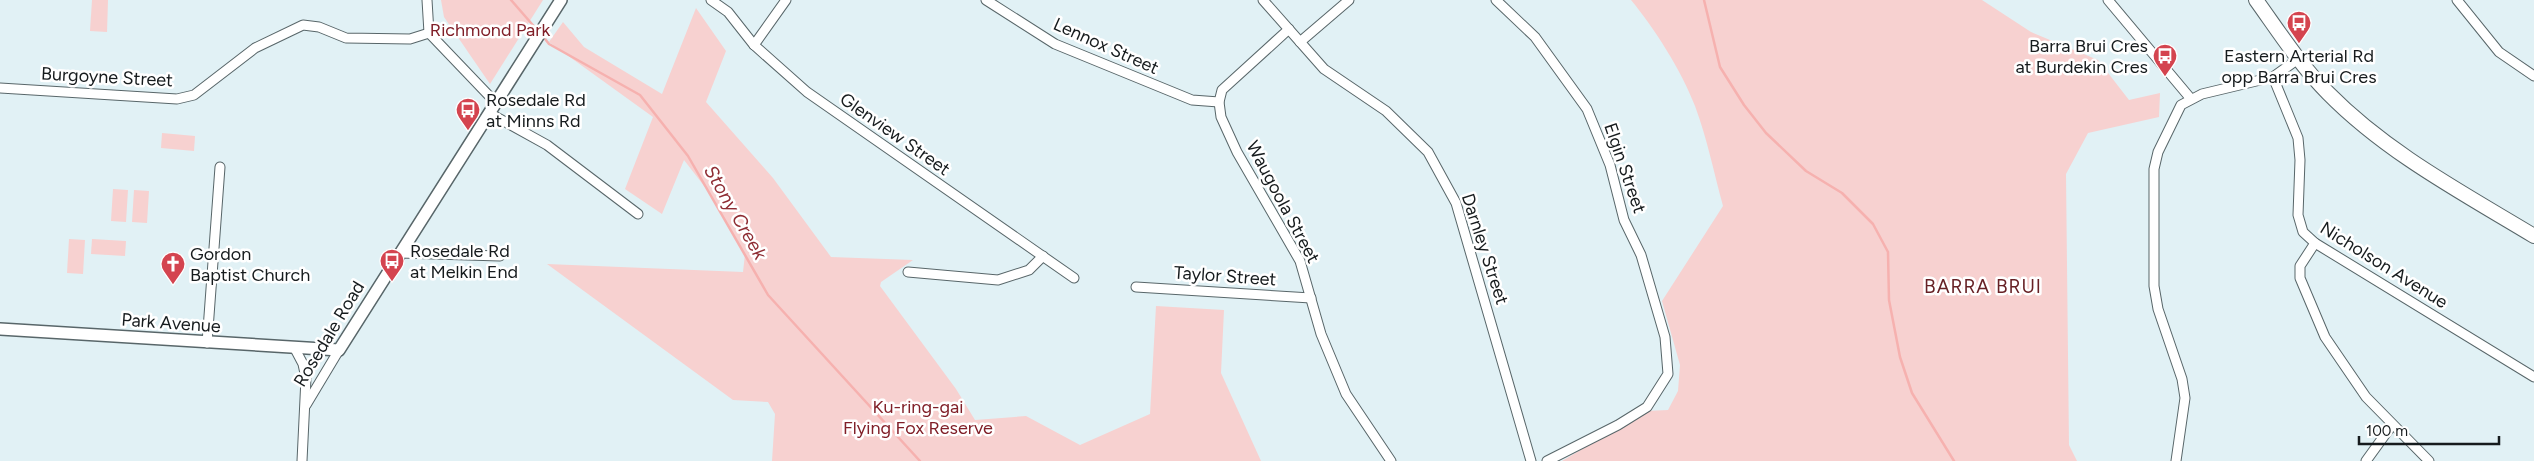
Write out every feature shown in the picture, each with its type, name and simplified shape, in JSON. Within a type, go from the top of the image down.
[{"type":"main road","points":[[2256,0],[2298,59],[2328,94],[2389,146],[2534,236]]},
{"type":"street","points":[[427,0],[429,33],[495,102]]},
{"type":"street","name":"Rosedale Road","points":[[305,408],[400,252],[561,0]]},
{"type":"street","name":"Glenview Street","points":[[711,0],[728,12],[754,45],[807,92],[1074,278]]},
{"type":"street","points":[[754,45],[786,0]]},
{"type":"street","name":"Lennox Street","points":[[986,0],[1055,44],[1192,100],[1219,102]]},
{"type":"street","name":"Darnley Street","points":[[1263,0],[1324,69],[1386,112],[1428,152],[1456,203],[1531,461]]},
{"type":"street","points":[[1300,42],[1349,0]]},
{"type":"street","name":"Elgin Street","points":[[1496,0],[1535,37],[1586,108],[1610,165],[1624,220],[1641,255],[1665,337],[1668,374],[1647,407],[1618,425],[1547,461]]},
{"type":"street","points":[[2108,0],[2191,99]]},
{"type":"street","points":[[2457,0],[2499,52],[2534,76]]},
{"type":"street","name":"Burgoyne Street","points":[[0,88],[177,99],[194,94],[256,48],[303,25],[318,27],[346,38],[410,38],[429,33]]},
{"type":"street","points":[[1219,102],[1222,90],[1289,29]]},
{"type":"street","points":[[2176,461],[2184,398],[2182,379],[2158,309],[2154,286],[2154,169],[2158,152],[2177,110],[2191,99],[2202,94],[2273,77],[2298,59]]},
{"type":"street","name":"Nicholson Avenue","points":[[2273,77],[2298,138],[2300,160],[2298,215],[2303,232],[2314,243],[2534,377]]},
{"type":"street","name":"Waugoola Street","points":[[1219,102],[1221,117],[1237,152],[1300,261],[1321,334],[1346,394],[1391,461]]},
{"type":"street","points":[[489,113],[547,144],[638,214]]},
{"type":"street","points":[[206,343],[220,167]]},
{"type":"street","points":[[2314,243],[2300,266],[2300,278],[2325,337],[2366,397],[2429,461]]},
{"type":"street","points":[[400,252],[500,256]]},
{"type":"street","points":[[908,272],[998,280],[1029,270],[1042,256]]},
{"type":"street","name":"Taylor Street","points":[[1136,287],[1311,298]]},
{"type":"street","name":"Park Avenue","points":[[0,329],[339,350]]},
{"type":"street","name":"Rosedale Road","points":[[294,347],[305,371],[302,461]]},
{"type":"street","points":[[2366,461],[2392,425]]},
{"type":"green space","points":[[92,0],[108,0],[107,32],[90,31]]},
{"type":"green space","name":"Richmond Park","points":[[441,0],[543,0],[490,84],[444,17]]},
{"type":"green space","points":[[1631,0],[1982,0],[2031,32],[2098,60],[2129,100],[2160,93],[2159,117],[2088,133],[2066,174],[2069,445],[2077,461],[1562,461],[1646,411],[1668,410],[1678,391],[1680,365],[1662,301],[1723,206],[1703,130],[1689,92],[1667,50]]},
{"type":"green space","name":"Ku-ring-gai Flying Fox Reserve","points":[[696,8],[726,51],[706,102],[773,178],[831,257],[913,260],[881,282],[880,286],[956,389],[975,420],[1026,416],[1080,445],[1150,414],[1156,306],[1224,310],[1221,373],[1261,461],[772,461],[775,414],[768,402],[733,400],[547,264],[743,272],[745,254],[708,191],[684,160],[662,214],[625,189],[653,117],[549,42],[563,22],[584,47],[662,94]]},
{"type":"green space","points":[[162,133],[195,136],[194,151],[161,148]]},
{"type":"green space","points":[[113,189],[128,190],[126,222],[111,221]]},
{"type":"green space","points":[[134,190],[149,191],[147,223],[132,222]]},
{"type":"green space","points":[[69,239],[85,240],[83,274],[67,273]]},
{"type":"green space","points":[[92,239],[126,241],[125,256],[91,254]]},
{"type":"waterway","name":"Stony Creek","points":[[511,0],[538,31]]},
{"type":"waterway","points":[[1704,0],[1720,67],[1744,105],[1766,133],[1806,171],[1842,193],[1873,224],[1888,252],[1889,300],[1900,357],[1912,393],[1954,461]]},
{"type":"waterway","name":"Stony Creek","points":[[542,35],[549,44],[640,95],[688,156],[768,295],[920,461]]},
{"type":"place","name":"Eastern Arterial Rd opp Barra Brui Cres","points":[[2299,44]]},
{"type":"place","name":"Barra Brui Cres at Burdekin Cres","points":[[2165,77]]},
{"type":"place","name":"Rosedale Rd at Minns Rd","points":[[468,131]]},
{"type":"place","name":"Rosedale Rd at Melkin End","points":[[392,282]]},
{"type":"place","name":"Gordon Baptist Church","points":[[173,285]]},
{"type":"district","name":"BARRA BRUI","points":[[1983,286]]}]
